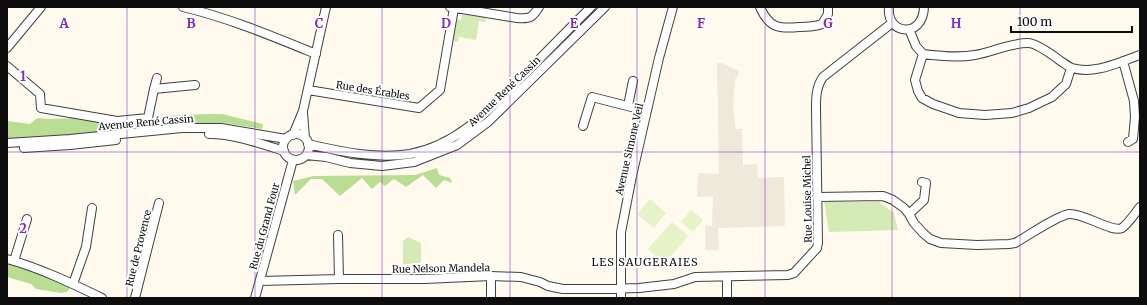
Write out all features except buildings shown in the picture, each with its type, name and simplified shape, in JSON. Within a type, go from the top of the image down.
[{"type":"street","points":[[7,48],[41,7]]},
{"type":"street","points":[[183,7],[259,31],[316,54]]},
{"type":"street","points":[[303,111],[309,148],[306,155],[300,160],[293,160],[288,158],[283,147],[303,111],[326,7]]},
{"type":"street","points":[[452,7],[517,18],[526,18],[534,15],[539,7]]},
{"type":"street","name":"Rue des Érables","points":[[308,90],[419,108],[440,90],[452,7]]},
{"type":"street","name":"Avenue René Cassin","points":[[307,141],[348,153],[381,156],[412,153],[446,141],[460,134],[487,111],[591,7]]},
{"type":"street","name":"Avenue René Cassin","points":[[306,155],[326,157],[350,163],[382,166],[414,162],[457,145],[488,122],[605,7]]},
{"type":"street","name":"Avenue Simone Veil","points":[[621,298],[621,232],[632,176],[659,58],[673,7]]},
{"type":"street","points":[[760,7],[766,19],[775,26],[783,28],[816,26],[822,24],[828,14],[828,7]]},
{"type":"street","points":[[889,7],[888,13],[892,23],[900,28],[909,29],[915,27],[919,23],[922,18],[924,7]]},
{"type":"street","name":"Rue Louise Michel","points":[[621,289],[674,284],[695,277],[788,276],[794,273],[817,248],[818,243],[816,97],[819,84],[824,77],[892,23]]},
{"type":"street","points":[[909,29],[916,46],[923,54],[974,56],[1004,46],[1019,43],[1030,43],[1072,68],[1084,70],[1100,69],[1140,55]]},
{"type":"street","points":[[923,54],[915,80],[918,92],[922,98],[933,104],[959,113],[985,115],[1012,113],[1042,103],[1066,84],[1072,68]]},
{"type":"street","points":[[1123,61],[1134,101],[1135,117],[1133,139],[1128,142]]},
{"type":"street","points":[[7,66],[40,94],[41,108],[117,121],[148,118],[157,78]]},
{"type":"street","points":[[628,106],[633,82]]},
{"type":"street","points":[[154,89],[195,85]]},
{"type":"street","points":[[583,126],[592,97],[647,111]]},
{"type":"street","name":"Avenue René Cassin","points":[[7,143],[70,139],[182,128],[221,128],[289,137]]},
{"type":"street","name":"Avenue René Cassin","points":[[7,148],[70,145],[180,133],[227,135],[284,151]]},
{"type":"street","points":[[289,137],[298,134],[307,141]]},
{"type":"street","name":"Rue du Grand Four","points":[[255,298],[293,160]]},
{"type":"street","points":[[909,214],[924,200],[926,183],[922,182]]},
{"type":"street","points":[[817,197],[883,196],[894,200],[904,208],[914,223],[930,239],[941,243],[977,245],[1015,243],[1057,218],[1069,214],[1080,215],[1114,229],[1121,228],[1140,207]]},
{"type":"street","name":"Rue de Provence","points":[[135,298],[159,203]]},
{"type":"street","points":[[73,284],[86,248],[92,208]]},
{"type":"street","points":[[27,218],[10,260],[42,271],[102,298]]},
{"type":"street","points":[[338,235],[339,279]]},
{"type":"street","points":[[491,276],[491,298]]},
{"type":"street","name":"Rue Nelson Mandela","points":[[260,280],[425,279],[491,276],[521,277],[540,282],[548,286],[563,289],[621,289]]},
{"type":"street","points":[[727,277],[727,298]]},
{"type":"green space","points":[[462,14],[486,18],[485,22],[479,21],[476,40],[459,37],[458,42],[453,41],[456,19],[461,20]]},
{"type":"green space","points":[[222,114],[263,124],[262,129],[224,123],[188,123],[7,140],[7,121],[30,124],[37,118],[73,118],[116,124],[177,115]]},
{"type":"green space","points":[[437,168],[439,175],[450,178],[452,183],[444,180],[436,188],[423,175],[406,187],[394,179],[385,186],[380,182],[372,189],[362,178],[340,196],[322,179],[311,179],[295,195],[293,181],[314,176],[415,175]]},
{"type":"green space","points":[[650,199],[666,213],[654,228],[637,214]]},
{"type":"green space","points":[[824,202],[879,202],[894,213],[898,230],[829,232]]},
{"type":"green space","points":[[691,210],[703,220],[693,232],[681,222]]},
{"type":"green space","points":[[672,222],[688,236],[664,264],[648,249]]},
{"type":"green space","points":[[408,237],[421,243],[421,264],[403,264],[403,241]]},
{"type":"green space","points":[[7,263],[39,273],[70,288],[67,292],[61,293],[36,289],[31,284],[7,277]]},
{"type":"shaded area","points":[[717,63],[722,63],[739,71],[738,76],[735,79],[733,109],[736,129],[742,129],[743,165],[757,164],[758,178],[784,177],[785,226],[718,228],[719,250],[705,250],[705,225],[712,226],[713,196],[697,197],[698,173],[719,174]]},
{"type":"district","name":"LES SAUGERAIES","points":[[645,262]]}]
